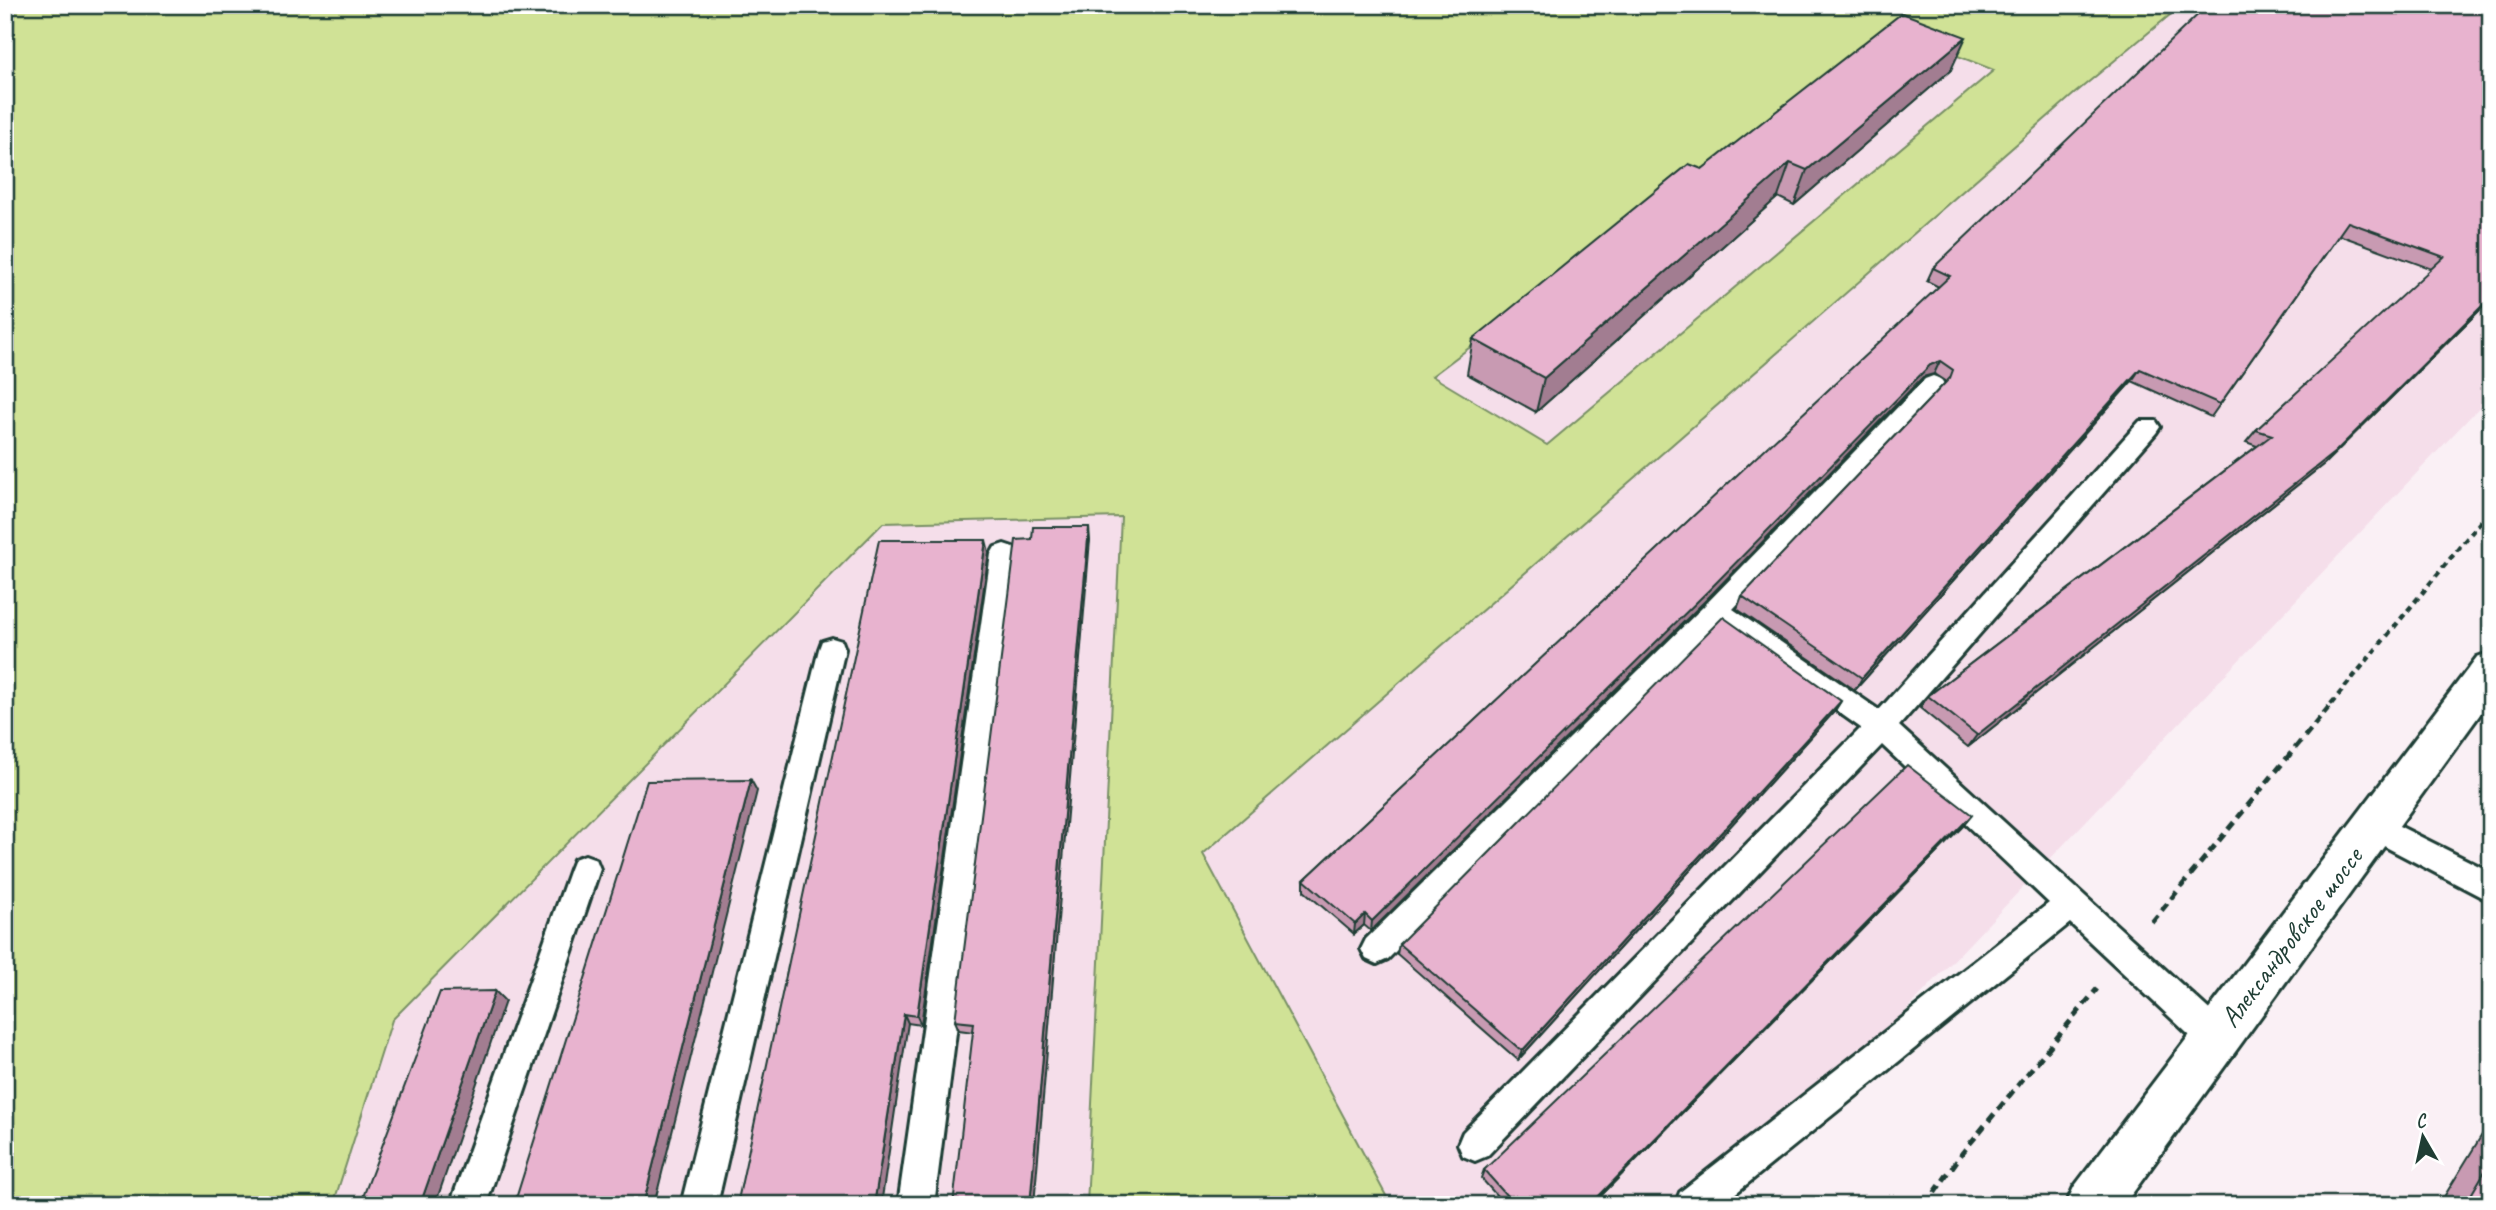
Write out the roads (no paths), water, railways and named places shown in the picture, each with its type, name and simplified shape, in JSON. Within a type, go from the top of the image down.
[{"type":"main road","name":"Александровское шоссе","points":[[2092,1205],[2491,668]]},
{"type":"lane","points":[[1377,949],[1715,611],[1933,384]]},
{"type":"lane","points":[[1475,1144],[1881,727],[2148,427]]},
{"type":"lane","points":[[916,1205],[1004,554]]},
{"type":"lane","points":[[1715,611],[1881,727],[2216,1038]]},
{"type":"lane","points":[[699,1205],[832,649]]},
{"type":"lane","points":[[2373,826],[2491,888]]},
{"type":"lane","points":[[468,1205],[584,869]]},
{"type":"lane","points":[[1693,1205],[2071,904]]}]
